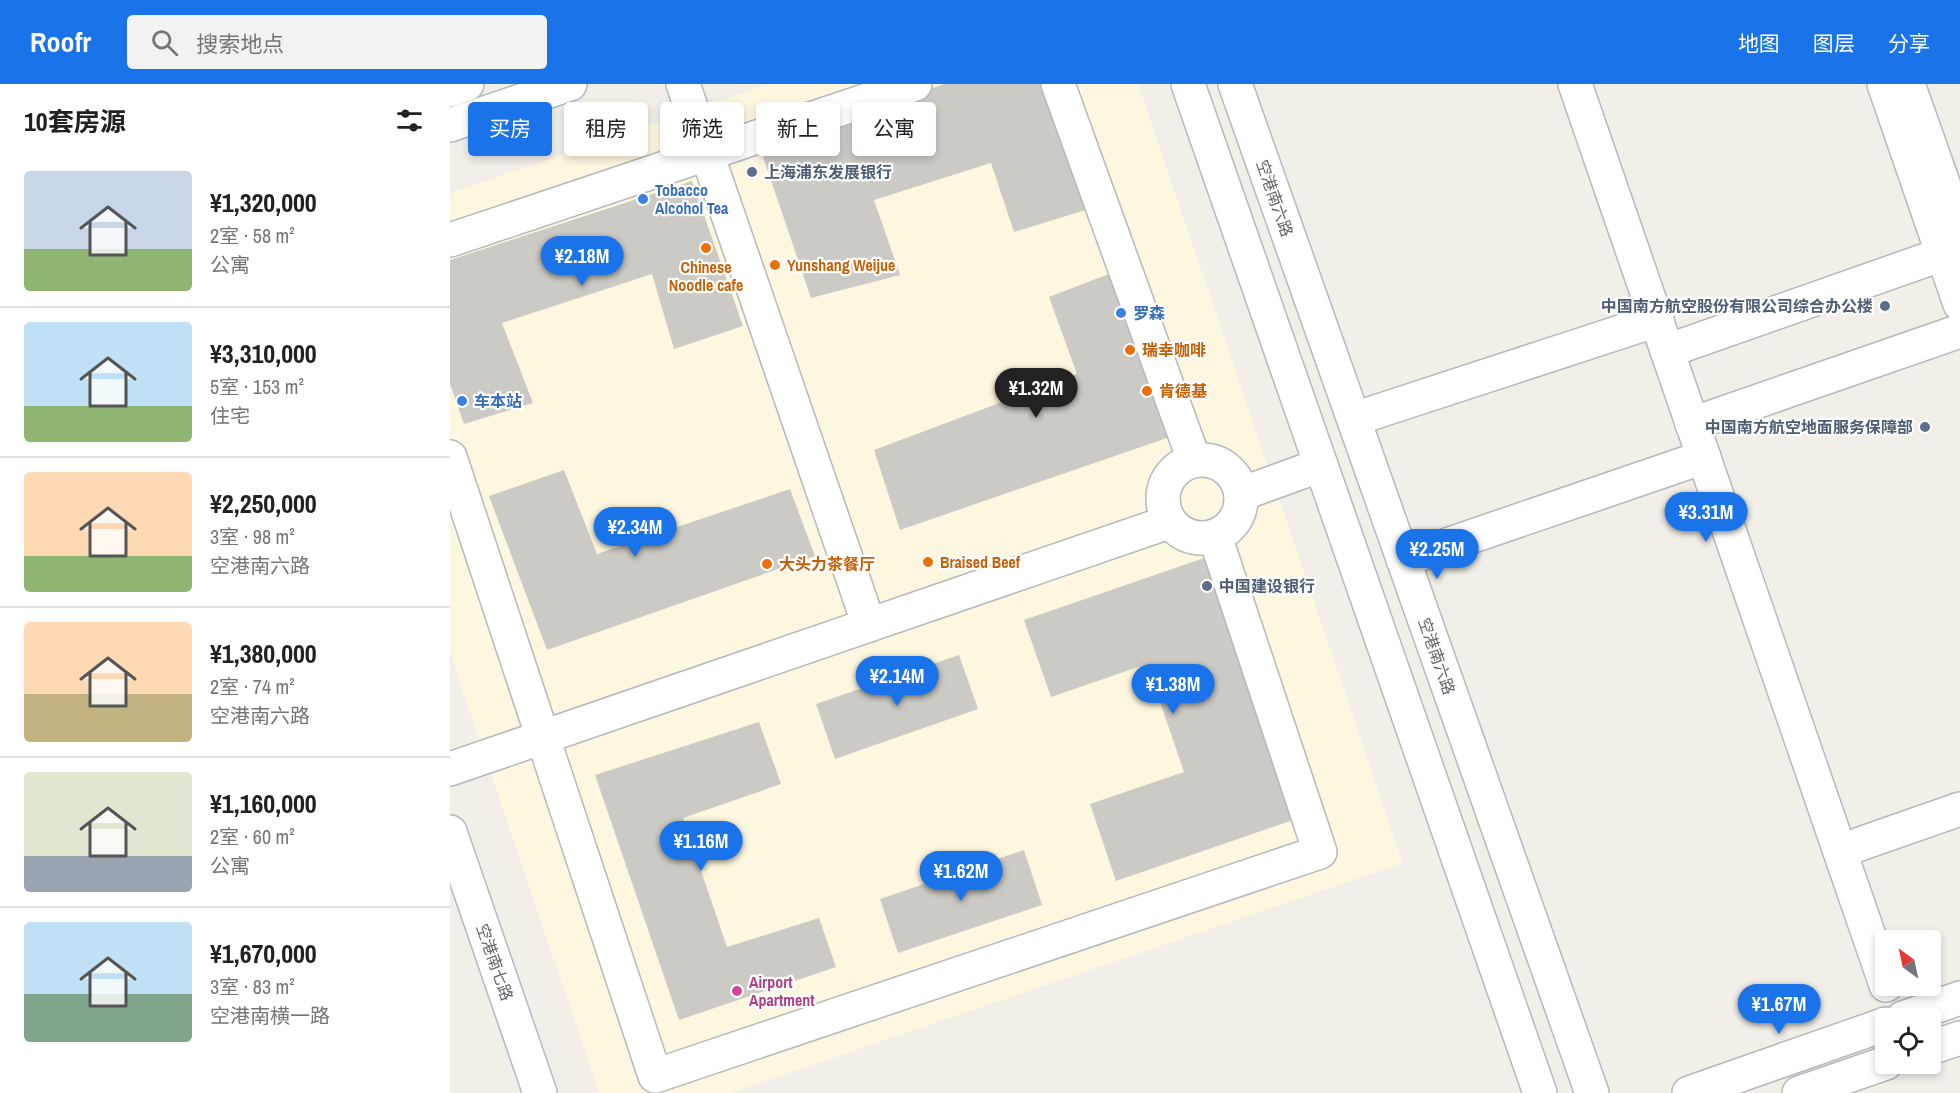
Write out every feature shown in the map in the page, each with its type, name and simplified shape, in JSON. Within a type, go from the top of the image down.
[{"type":"street","points":[[450,90],[467,84]]},
{"type":"street","points":[[450,125],[570,84]]},
{"type":"street","points":[[683,84],[689,102]]},
{"type":"street","points":[[744,141],[915,84]]},
{"type":"street","points":[[1058,84],[1194,460]]},
{"type":"street","points":[[1188,84],[1540,1093]]},
{"type":"street","name":"空港南六路","points":[[1235,84],[1592,1093]]},
{"type":"street","points":[[1575,84],[1875,953]]},
{"type":"street","points":[[1884,84],[1954,244]]},
{"type":"street","points":[[1908,84],[1954,244],[1960,304]]},
{"type":"street","points":[[450,240],[700,156]]},
{"type":"street","points":[[707,156],[865,616]]},
{"type":"street","points":[[1667,351],[1954,244]]},
{"type":"street","points":[[1353,419],[1657,320]]},
{"type":"street","points":[[1692,424],[1960,331]]},
{"type":"street","points":[[450,457],[655,1076],[1320,852],[1215,536]]},
{"type":"street","points":[[1403,560],[1704,457]]},
{"type":"street","points":[[1239,488],[1319,459]]},
{"type":"street","points":[[1194,460],[1207,460],[1220,464],[1230,471],[1239,488],[1240,507],[1235,519],[1227,529],[1215,536],[1202,538],[1189,537],[1178,531],[1166,512],[1162,496],[1165,484],[1172,473],[1182,465],[1194,460]]},
{"type":"street","points":[[450,769],[540,729],[1166,512]]},
{"type":"street","points":[[450,751],[540,729]]},
{"type":"street","points":[[1840,851],[1960,809]]},
{"type":"street","name":"空港南七路","points":[[450,832],[540,1093]]},
{"type":"street","points":[[1933,1008],[1960,999]]},
{"type":"street","points":[[1689,1093],[1875,1028]]},
{"type":"street","points":[[1941,1044],[1960,1038]]},
{"type":"street","points":[[1798,1093],[1875,1067]]},
{"type":"shaded area","points":[[769,84],[1138,84],[1403,863],[730,1093],[599,1093],[450,653],[450,193],[564,154],[564,156],[648,156],[648,125],[660,121],[660,156],[744,156],[744,102],[716,102]]},
{"type":"building","points":[[944,84],[1048,84],[1095,207],[1014,232],[991,163],[874,200],[900,275],[811,298],[763,156],[840,156],[840,120],[852,116],[852,156],[936,156],[936,102],[892,102]]},
{"type":"building","points":[[692,181],[743,326],[674,349],[652,274],[502,323],[533,403],[464,424],[450,384],[450,260]]},
{"type":"building","points":[[1114,272],[1170,437],[900,530],[874,450],[1077,374],[1049,297]]},
{"type":"building","points":[[564,470],[597,554],[790,489],[815,556],[547,650],[489,496]]},
{"type":"building","points":[[1207,557],[1296,819],[1116,881],[1090,804],[1184,772],[1147,664],[1051,697],[1024,620]]},
{"type":"building","points":[[959,655],[978,709],[835,759],[816,704]]},
{"type":"building","points":[[759,722],[781,784],[683,818],[727,947],[819,918],[836,967],[679,1020],[595,775]]},
{"type":"building","points":[[1024,850],[1042,905],[898,953],[880,899]]},
{"type":"place","name":"上海浦东发展银行","points":[[752,172]]},
{"type":"place","name":"Tobacco Alcohol Tea","points":[[643,199]]},
{"type":"place","name":"Chinese Noodle cafe","points":[[706,248]]},
{"type":"place","name":"Yunshang Weijue","points":[[775,265]]},
{"type":"place","name":"中国南方航空股份有限公司综合办公楼","points":[[1885,306]]},
{"type":"place","name":"罗森","points":[[1121,313]]},
{"type":"place","name":"瑞幸咖啡","points":[[1130,350]]},
{"type":"place","name":"肯德基","points":[[1147,391]]},
{"type":"place","name":"车本站","points":[[462,401]]},
{"type":"place","name":"中国南方航空地面服务保障部","points":[[1925,427]]},
{"type":"place","name":"Braised Beef","points":[[928,562]]},
{"type":"place","name":"大头力茶餐厅","points":[[767,564]]},
{"type":"place","name":"中国建设银行","points":[[1207,586]]},
{"type":"place","name":"Airport Apartment","points":[[737,991]]}]
